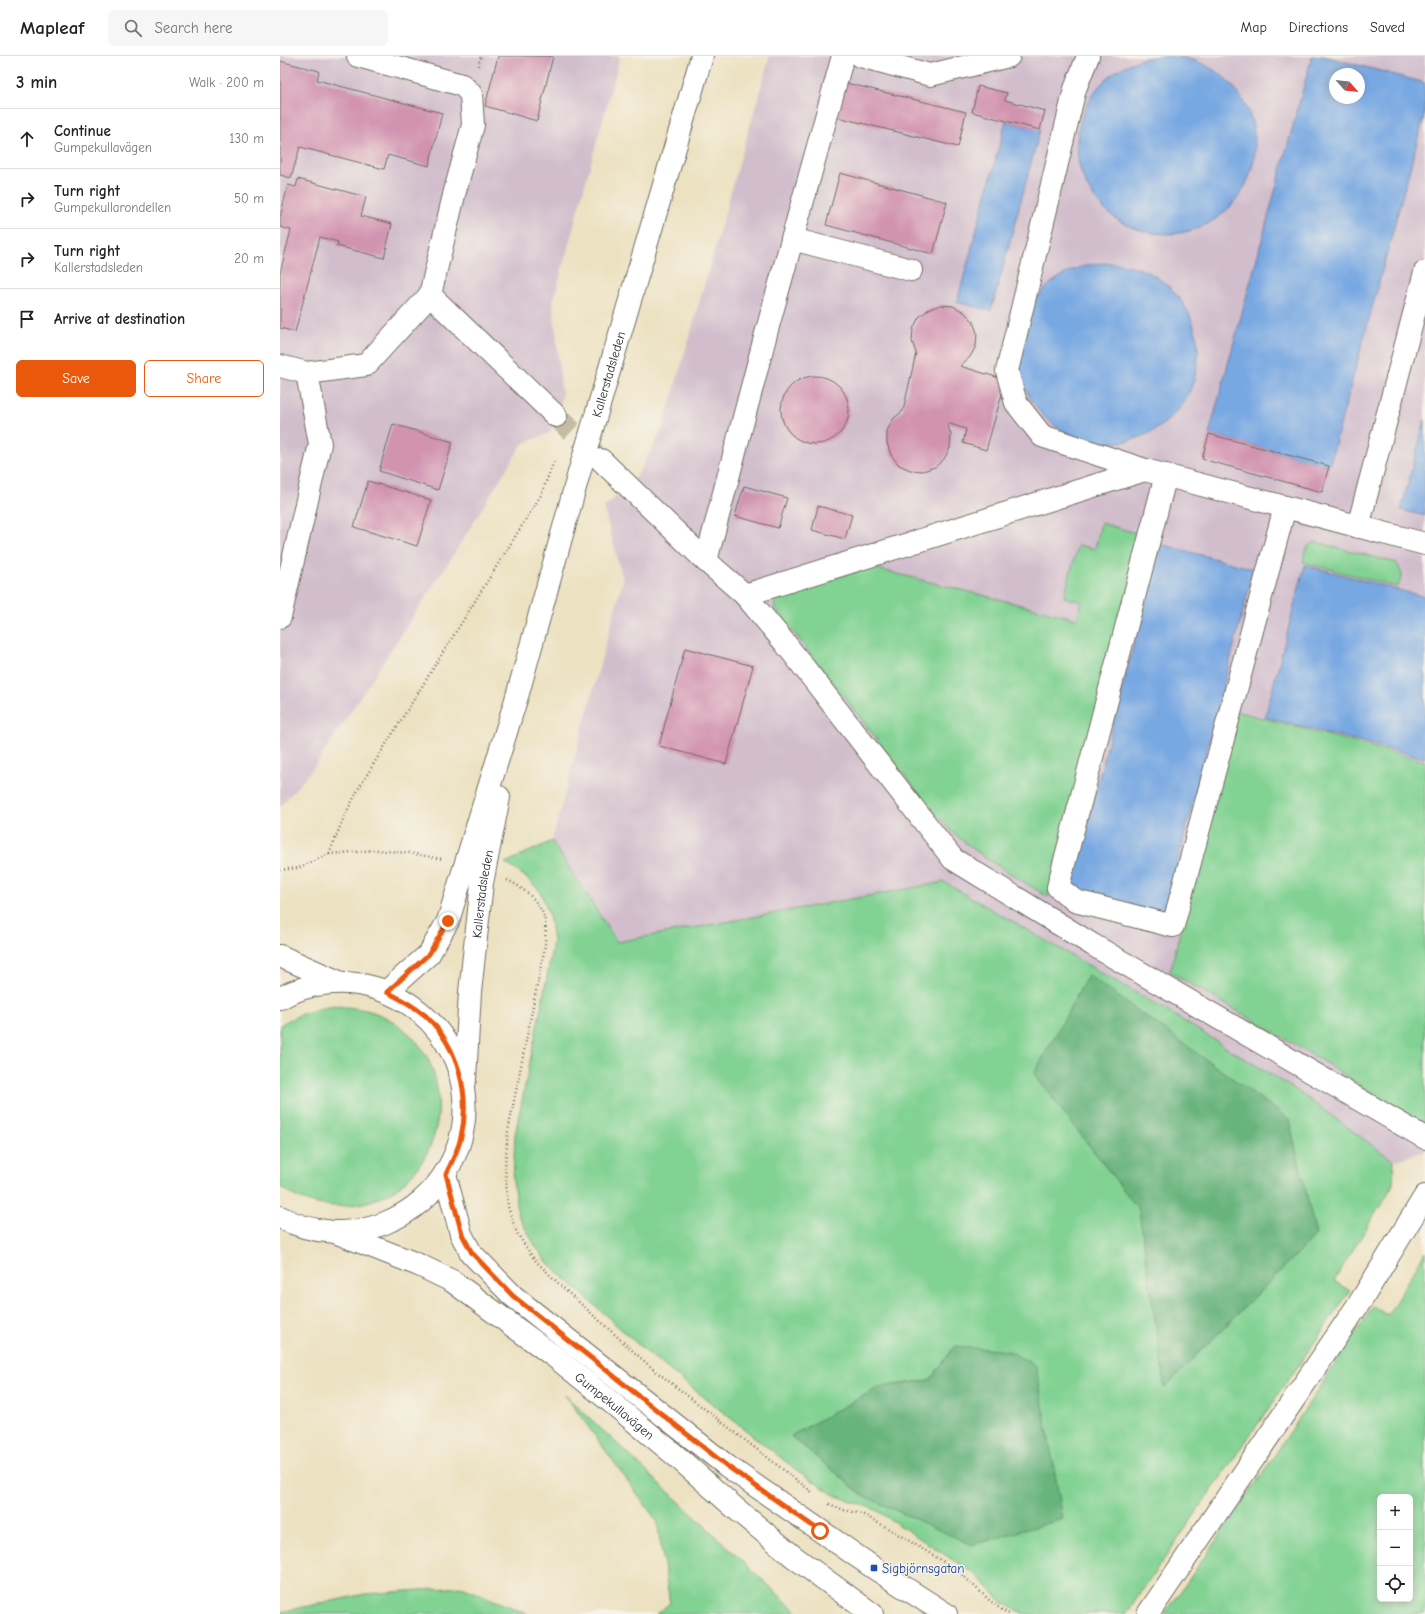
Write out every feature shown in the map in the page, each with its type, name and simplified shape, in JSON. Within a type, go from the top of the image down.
[{"type":"main road","points":[[280,366],[307,373],[366,365],[430,295],[455,191],[473,125],[471,94],[462,85],[358,56]]},
{"type":"main road","name":"Kallerstadsleden","points":[[387,992],[429,954],[448,921],[518,693],[579,474],[702,56]]},
{"type":"main road","points":[[706,561],[842,56]]},
{"type":"main road","points":[[860,56],[930,75],[1009,56]]},
{"type":"main road","points":[[1088,56],[1075,89],[1007,372],[1016,403],[1042,436],[1145,470],[1425,544]]},
{"type":"main road","points":[[792,240],[911,270]]},
{"type":"main road","points":[[1358,526],[1425,272]]},
{"type":"main road","points":[[430,295],[556,416]]},
{"type":"main road","points":[[280,617],[320,444],[307,373]]},
{"type":"main road","points":[[601,460],[706,561],[745,595],[785,643],[953,859],[1093,945],[1425,1138]]},
{"type":"main road","points":[[745,595],[1145,470]]},
{"type":"main road","points":[[1166,475],[1058,887],[1075,901],[1173,926],[1285,507]]},
{"type":"main road","name":"Kallerstadsleden","points":[[464,1098],[470,992],[482,883],[518,693]]},
{"type":"main road","points":[[280,956],[339,982]]},
{"type":"main road","points":[[280,998],[306,987],[339,982],[364,984],[387,992],[408,1002],[426,1016],[441,1034],[453,1054],[460,1075],[464,1098],[464,1118],[461,1137],[455,1156],[446,1174],[432,1191],[416,1206],[398,1218],[378,1226],[356,1231],[335,1232],[302,1226],[280,1217]]},
{"type":"main road","name":"Gumpekullavägen","points":[[446,1174],[462,1234],[472,1253],[513,1296],[727,1466],[874,1568],[946,1614]]},
{"type":"main road","points":[[1148,1614],[1362,1299],[1425,1196]]},
{"type":"main road","points":[[280,1234],[302,1226]]},
{"type":"main road","name":"Gumpekullavägen","points":[[335,1232],[419,1265],[458,1286],[555,1357],[675,1455],[794,1557],[872,1614]]},
{"type":"path","points":[[329,854],[344,817],[360,786],[541,495],[555,456]]},
{"type":"path","points":[[280,870],[298,868],[329,854],[377,850],[409,853],[445,860]]},
{"type":"path","points":[[500,877],[519,886],[534,900],[545,920],[545,946],[508,1131],[505,1167],[508,1207],[516,1233],[534,1259],[560,1285],[653,1369],[816,1495]]},
{"type":"path","points":[[825,1503],[844,1510],[862,1514],[956,1569],[988,1599],[1009,1614]]},
{"type":"shaded area","points":[[280,56],[620,56],[553,302],[562,397],[551,432],[522,444],[450,560],[315,766],[280,807]]},
{"type":"shaded area","points":[[770,56],[1425,56],[1425,1151],[1394,1161],[1296,1090],[944,882],[617,942],[552,841],[623,580],[604,508],[639,473],[664,425]]},
{"type":"green space","points":[[1101,523],[1143,535],[1048,897],[984,857],[953,833],[928,805],[774,607],[781,596],[789,592],[870,567],[1077,619],[1082,602],[1064,597],[1078,545],[1095,549]]},
{"type":"green space","points":[[1316,542],[1397,563],[1402,574],[1398,587],[1303,562],[1305,552],[1308,547],[1312,543]]},
{"type":"green space","points":[[1236,711],[1425,761],[1425,1125],[1404,1116],[1322,1061],[1170,972]]},
{"type":"green space","points":[[552,841],[617,942],[944,882],[1159,1006],[1296,1090],[1394,1161],[1393,1185],[1334,1281],[1350,1291],[1126,1614],[1024,1614],[1003,1603],[976,1575],[876,1510],[834,1495],[795,1469],[644,1350],[548,1263],[534,1244],[518,1215],[513,1181],[515,1135],[547,978],[553,941],[549,915],[540,891],[523,875],[505,863]],"holes":[[[1139,1210],[1316,1235],[1165,1387]],[[955,1346],[864,1496],[791,1436],[879,1387],[930,1380]]]},
{"type":"green space","points":[[1088,975],[1289,1119],[1316,1235],[1165,1387],[1139,1210],[1034,1074]]},
{"type":"green space","points":[[334,1006],[373,1012],[404,1030],[426,1055],[437,1085],[438,1116],[430,1147],[413,1174],[386,1194],[352,1205],[342,1206],[314,1203],[296,1197],[280,1187],[280,1025],[306,1012]]},
{"type":"green space","points":[[1425,1252],[1425,1614],[1165,1614],[1271,1461],[1373,1306],[1388,1315]]},
{"type":"green space","points":[[955,1346],[1009,1351],[1036,1366],[1063,1519],[972,1545],[864,1496],[791,1436],[879,1387],[930,1380]]},
{"type":"green space","points":[[565,1395],[799,1614],[656,1614],[670,1603],[657,1521]]},
{"type":"green space","points":[[462,1587],[528,1614],[280,1614],[280,1612],[365,1594]]},
{"type":"water","points":[[1157,56],[1175,56],[1208,66],[1223,76],[1235,88],[1245,103],[1251,119],[1255,136],[1255,154],[1251,171],[1245,187],[1235,202],[1223,214],[1208,224],[1192,230],[1175,234],[1157,234],[1124,224],[1109,214],[1097,202],[1087,187],[1081,171],[1077,154],[1077,136],[1087,103],[1097,88],[1109,76],[1124,66],[1140,60]]},
{"type":"water","points":[[1312,56],[1324,56],[1425,83],[1425,113],[1329,466],[1209,434]]},
{"type":"water","points":[[1006,121],[1040,130],[991,311],[957,302]]},
{"type":"water","points":[[1108,263],[1125,265],[1142,270],[1165,284],[1177,296],[1187,311],[1194,327],[1198,353],[1196,370],[1191,387],[1177,410],[1165,422],[1150,432],[1134,439],[1108,443],[1091,441],[1074,436],[1051,422],[1039,410],[1029,395],[1022,379],[1018,353],[1020,336],[1025,319],[1039,296],[1051,284],[1066,274],[1082,267]]},
{"type":"water","points":[[1425,420],[1425,516],[1401,510]]},
{"type":"water","points":[[1160,544],[1254,569],[1164,914],[1070,889]]},
{"type":"water","points":[[1305,565],[1425,597],[1425,758],[1265,717]]},
{"type":"building","points":[[498,56],[553,56],[537,121],[485,106]]},
{"type":"building","points":[[280,61],[319,71],[317,80],[442,113],[429,166],[388,155],[384,169],[300,147],[291,178],[280,175]]},
{"type":"building","points":[[846,83],[966,112],[958,147],[837,117]]},
{"type":"building","points":[[978,86],[1007,93],[1005,100],[1045,111],[1040,130],[972,112]]},
{"type":"building","points":[[840,173],[947,202],[933,254],[826,225]]},
{"type":"building","points":[[298,179],[366,197],[361,216],[392,224],[384,258],[337,246],[338,242],[320,237],[295,332],[280,328],[280,273],[291,230],[280,227],[280,217],[288,185],[296,187]]},
{"type":"building","points":[[941,305],[953,306],[964,312],[973,321],[977,333],[976,346],[970,357],[960,366],[1006,380],[986,450],[963,443],[966,429],[947,423],[951,435],[950,448],[944,459],[935,467],[923,471],[910,470],[899,465],[891,455],[887,443],[887,431],[893,419],[903,411],[916,353],[912,341],[913,329],[919,317],[929,309]]},
{"type":"building","points":[[815,376],[828,379],[839,386],[846,397],[849,410],[846,423],[839,434],[828,441],[815,444],[802,441],[791,434],[784,423],[781,410],[784,397],[791,386],[802,379]]},
{"type":"building","points":[[393,424],[453,442],[438,490],[379,471]]},
{"type":"building","points":[[1209,434],[1329,466],[1322,492],[1202,459]]},
{"type":"building","points":[[368,481],[431,500],[417,546],[354,527]]},
{"type":"building","points":[[744,486],[787,498],[778,528],[735,516]]},
{"type":"building","points":[[818,506],[852,515],[845,539],[812,530]]},
{"type":"building","points":[[685,648],[753,666],[726,764],[659,746]]},
{"type":"tunnel","points":[[556,416],[600,459]]},
{"type":"place","name":"Sigbjörnsgatan","points":[[874,1568]]},
{"type":"route","points":[[448,921],[429,954],[387,992],[408,1002],[426,1016],[441,1034],[453,1054],[460,1075],[464,1098],[464,1118],[461,1137],[455,1156],[446,1174],[462,1234],[472,1253],[483,1267],[513,1296],[576,1347],[727,1466],[820,1531]]}]
